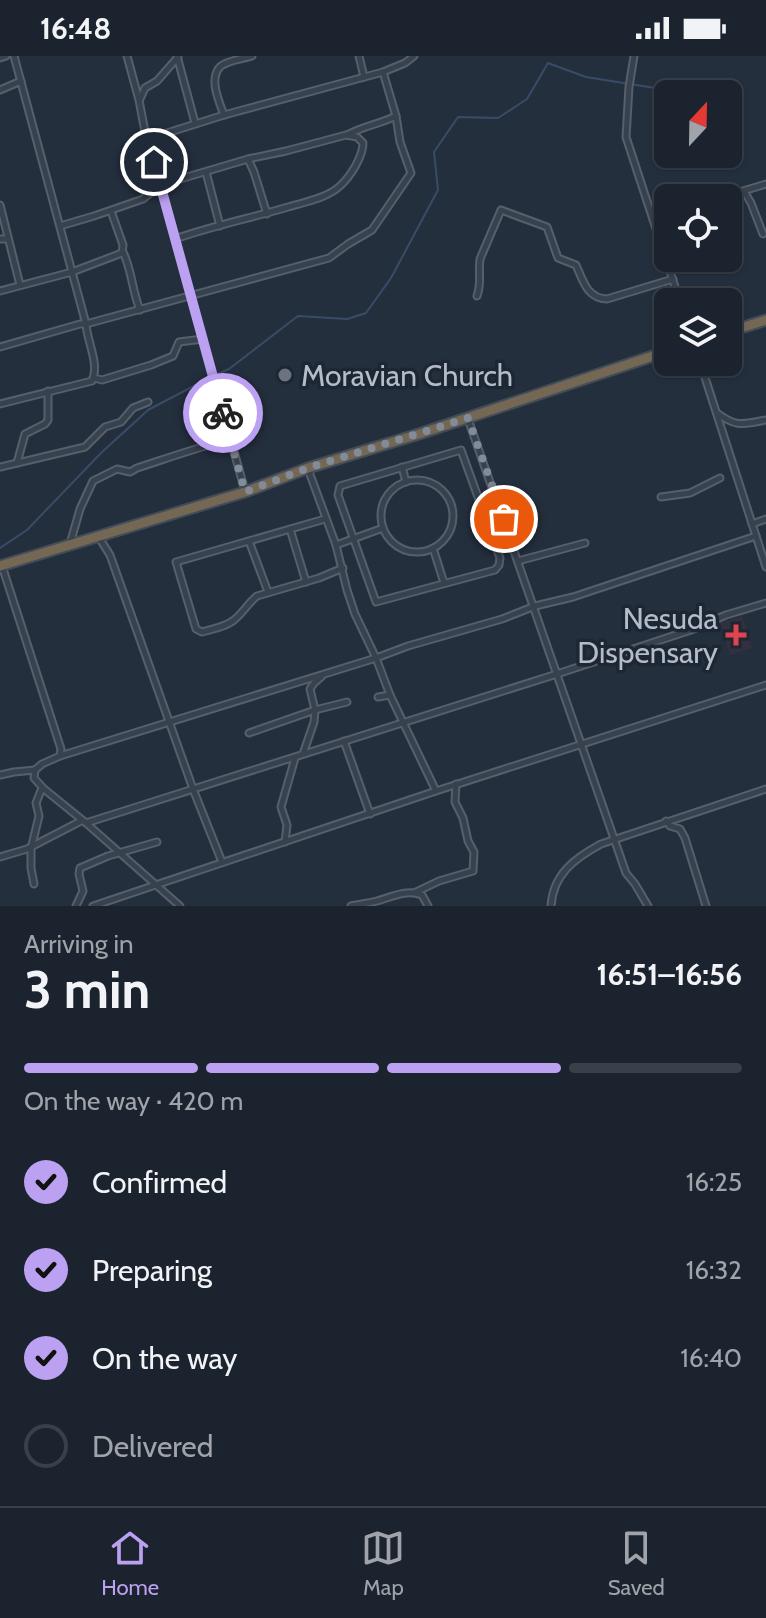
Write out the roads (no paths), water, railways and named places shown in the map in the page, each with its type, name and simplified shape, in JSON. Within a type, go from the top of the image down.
[{"type":"highway","points":[[742,328],[766,320]]},
{"type":"highway","points":[[1,566],[245,492],[308,468],[654,356]]},
{"type":"street","points":[[0,58],[6,56]]},
{"type":"street","points":[[0,404],[88,383],[94,378],[95,369],[86,324],[14,56]]},
{"type":"street","points":[[127,56],[245,492]]},
{"type":"street","points":[[224,115],[215,75],[223,64],[252,56]]},
{"type":"street","points":[[359,56],[364,77]]},
{"type":"street","points":[[148,139],[195,123],[383,72],[414,56]]},
{"type":"street","points":[[634,56],[626,137],[676,288]]},
{"type":"street","points":[[139,100],[145,88],[157,81],[178,57]]},
{"type":"street","points":[[178,57],[195,123]]},
{"type":"street","points":[[0,347],[329,258],[372,230],[411,173],[383,72]]},
{"type":"street","points":[[0,90],[21,81]]},
{"type":"street","points":[[60,226],[143,199],[160,185],[346,135],[396,116]]},
{"type":"street","points":[[175,239],[267,214],[339,188],[364,147],[360,139],[346,135]]},
{"type":"street","points":[[248,159],[267,214]]},
{"type":"street","points":[[206,172],[220,226]]},
{"type":"street","points":[[763,234],[744,191],[766,184]]},
{"type":"street","points":[[0,205],[20,285]]},
{"type":"street","points":[[477,296],[481,284],[480,259],[501,210],[547,227],[558,258],[576,265],[588,291],[600,299],[673,279]]},
{"type":"street","points":[[111,211],[129,266],[133,295],[140,310]]},
{"type":"street","points":[[0,239],[8,239]]},
{"type":"street","points":[[0,291],[72,272],[123,252]]},
{"type":"street","points":[[94,378],[102,380],[161,361],[174,355],[179,342],[203,339]]},
{"type":"street","points":[[704,376],[766,567]]},
{"type":"street","points":[[17,463],[25,434],[45,424],[50,416],[48,391]]},
{"type":"street","points":[[0,467],[85,447],[105,427],[121,422],[133,408],[148,402]]},
{"type":"street","points":[[716,413],[730,423],[766,420]]},
{"type":"street","points":[[468,418],[626,873],[648,906]]},
{"type":"street","points":[[70,545],[80,509],[93,481],[117,469],[130,472],[230,439]]},
{"type":"street","points":[[461,450],[500,558],[499,565],[495,570],[376,602],[354,539],[338,495],[340,486],[461,450]]},
{"type":"street","points":[[402,467],[406,482]]},
{"type":"street","points":[[308,468],[336,545],[355,614],[436,791]]},
{"type":"street","points":[[661,497],[690,493],[720,478]]},
{"type":"street","points":[[425,481],[448,498],[453,517],[451,526],[447,535],[433,548],[422,552],[398,547],[383,528],[381,512],[386,496],[398,485],[425,481]]},
{"type":"street","points":[[325,519],[176,562],[196,629],[202,632],[232,622],[254,597],[343,568]]},
{"type":"street","points":[[752,524],[766,519]]},
{"type":"street","points":[[336,545],[383,528]]},
{"type":"street","points":[[290,529],[306,582]]},
{"type":"street","points":[[98,536],[110,555],[222,862]]},
{"type":"street","points":[[0,775],[35,770],[60,756],[502,619],[535,606],[573,597],[756,536]]},
{"type":"street","points":[[249,541],[268,592]]},
{"type":"street","points":[[518,561],[585,543]]},
{"type":"street","points":[[433,548],[444,583]]},
{"type":"street","points":[[1,566],[61,749],[60,756]]},
{"type":"street","points":[[0,857],[84,822],[405,723],[766,603]]},
{"type":"street","points":[[285,842],[287,825],[281,807],[313,727],[315,710],[310,689],[326,672]]},
{"type":"street","points":[[93,906],[456,784],[766,685]]},
{"type":"street","points":[[378,697],[390,695]]},
{"type":"street","points":[[249,733],[347,702]]},
{"type":"street","points":[[344,741],[370,814]]},
{"type":"street","points":[[35,770],[34,778],[42,787],[180,906]]},
{"type":"street","points":[[351,906],[379,901],[395,894],[416,892],[473,871],[474,852],[455,802],[456,784]]},
{"type":"street","points":[[34,884],[32,846],[39,816],[36,803],[42,787]]},
{"type":"street","points":[[550,905],[554,889],[569,864],[591,850],[614,839],[766,789]]},
{"type":"street","points":[[666,821],[680,829],[685,838],[706,906]]},
{"type":"street","points":[[76,906],[83,891],[80,868],[118,852],[157,842]]},
{"type":"street","points":[[416,892],[422,895],[428,906]]},
{"type":"waterway","points":[[0,548],[27,530],[101,453],[148,410],[229,369],[298,316],[347,319],[366,313],[391,278],[438,190],[434,152],[458,117],[498,118],[527,99],[548,63],[586,77],[654,88]]},
{"type":"place","name":"Moravian Church","points":[[285,375]]},
{"type":"place","name":"Nesuda Dispensary","points":[[736,635]]}]
